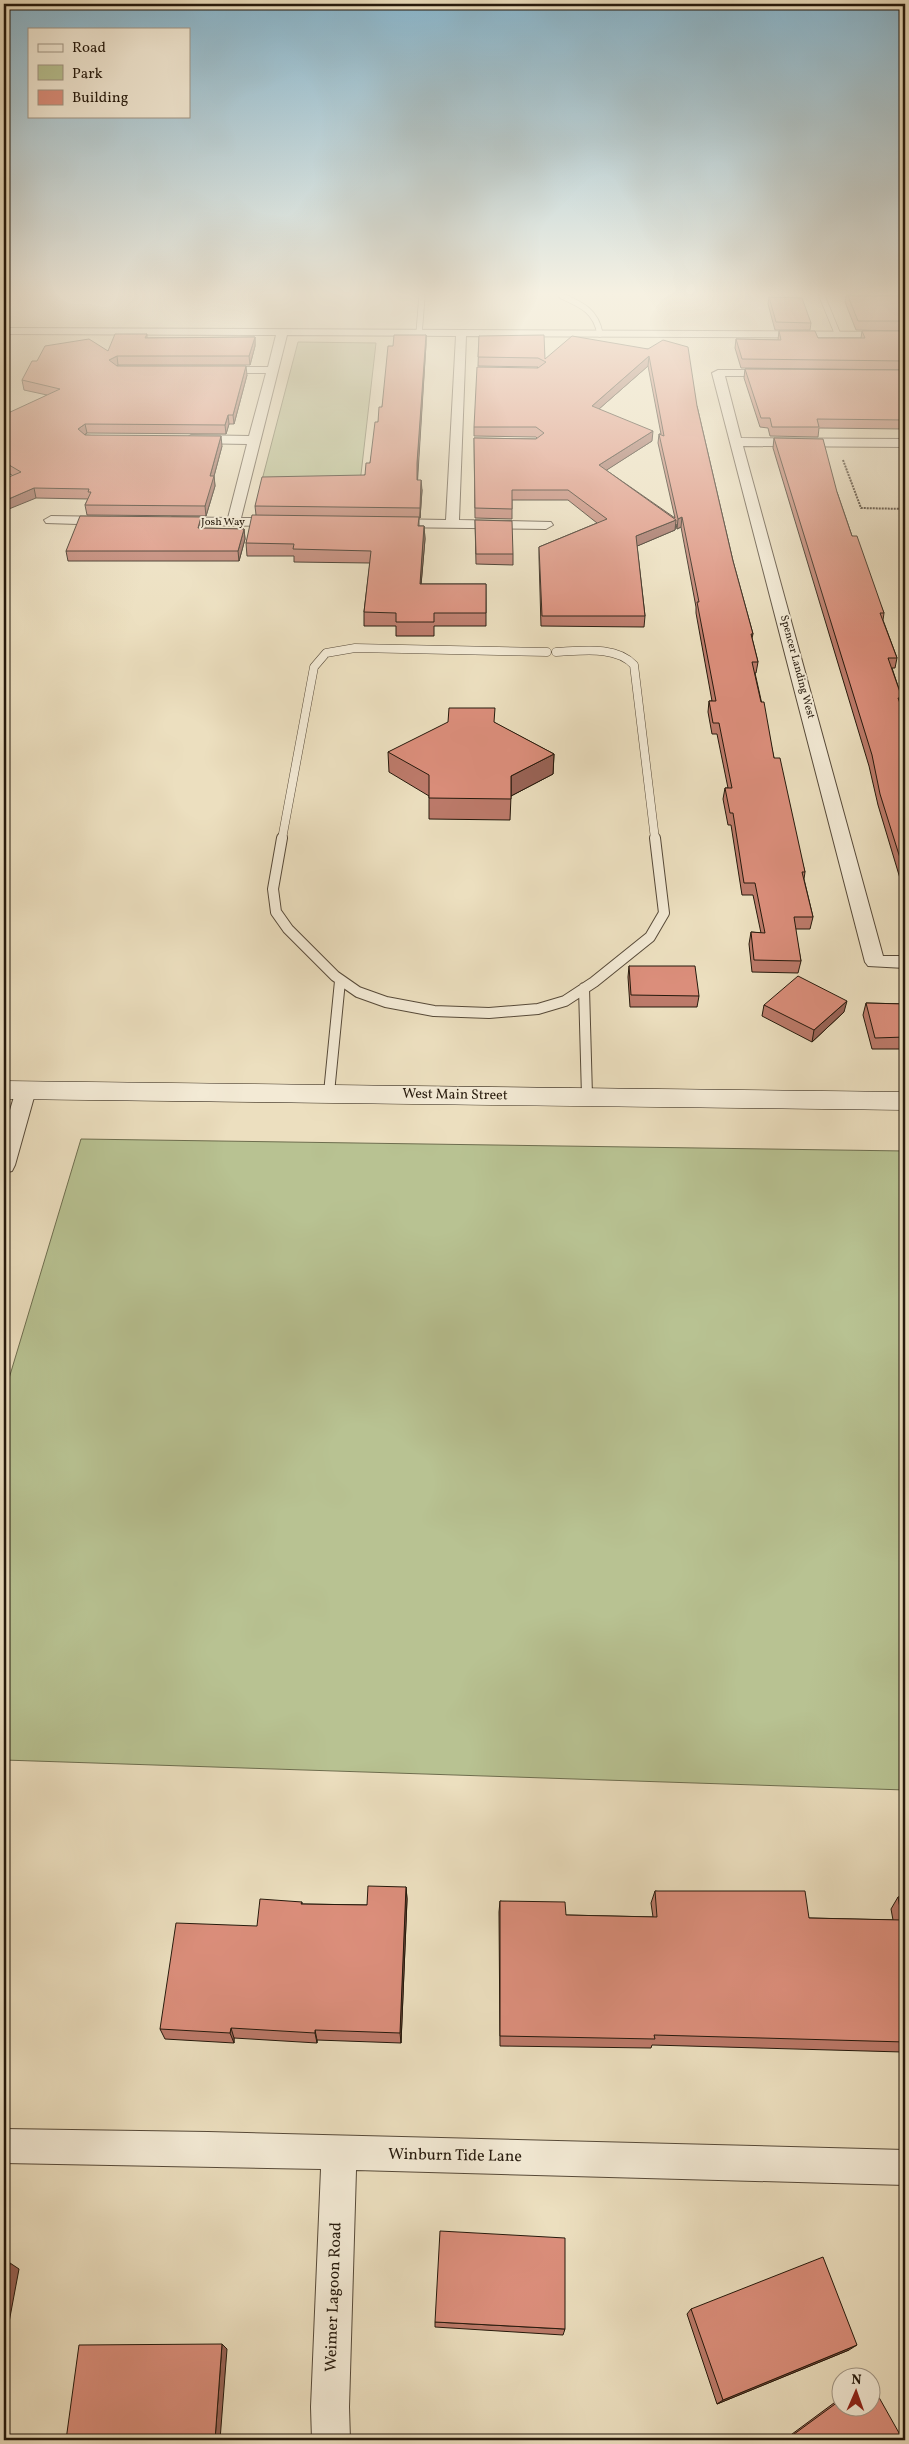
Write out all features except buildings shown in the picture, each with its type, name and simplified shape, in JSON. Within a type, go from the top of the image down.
[{"type":"main road","name":"West Main Street","points":[[15,1090],[905,1101]]},
{"type":"street","points":[[232,522],[261,410]]},
{"type":"street","points":[[452,524],[461,442],[462,410]]},
{"type":"street","name":"Spencer Landing West","points":[[728,410],[875,962],[905,962]]},
{"type":"street","points":[[183,439],[253,440]]},
{"type":"street","points":[[737,442],[905,443]]},
{"type":"street","points":[[51,520],[128,521]]},
{"type":"street","name":"Josh Way","points":[[156,521],[292,522]]},
{"type":"street","points":[[372,523],[546,525]]},
{"type":"street","points":[[4,1165],[15,1090]]},
{"type":"street","name":"Winburn Tide Lane","points":[[4,2146],[905,2168]]},
{"type":"street","name":"Weimer Lagoon Road","points":[[331,2440],[330,2407],[339,2153]]},
{"type":"lane","points":[[355,648],[618,654],[628,657],[634,665],[664,913],[660,927],[650,938],[584,988],[556,1004],[539,1008],[512,1012],[469,1012],[413,1008],[366,996],[340,981],[282,922],[274,906],[273,889],[317,659],[326,652],[355,648]]},
{"type":"lane","points":[[329,1093],[340,981]]},
{"type":"lane","points":[[584,988],[587,1096]]},
{"type":"path","points":[[836,443],[861,508],[905,508]]},
{"type":"green space","points":[[280,410],[368,410],[360,483],[262,480]]},
{"type":"green space","points":[[81,1139],[905,1151],[905,1790],[4,1760],[4,1395]]}]
